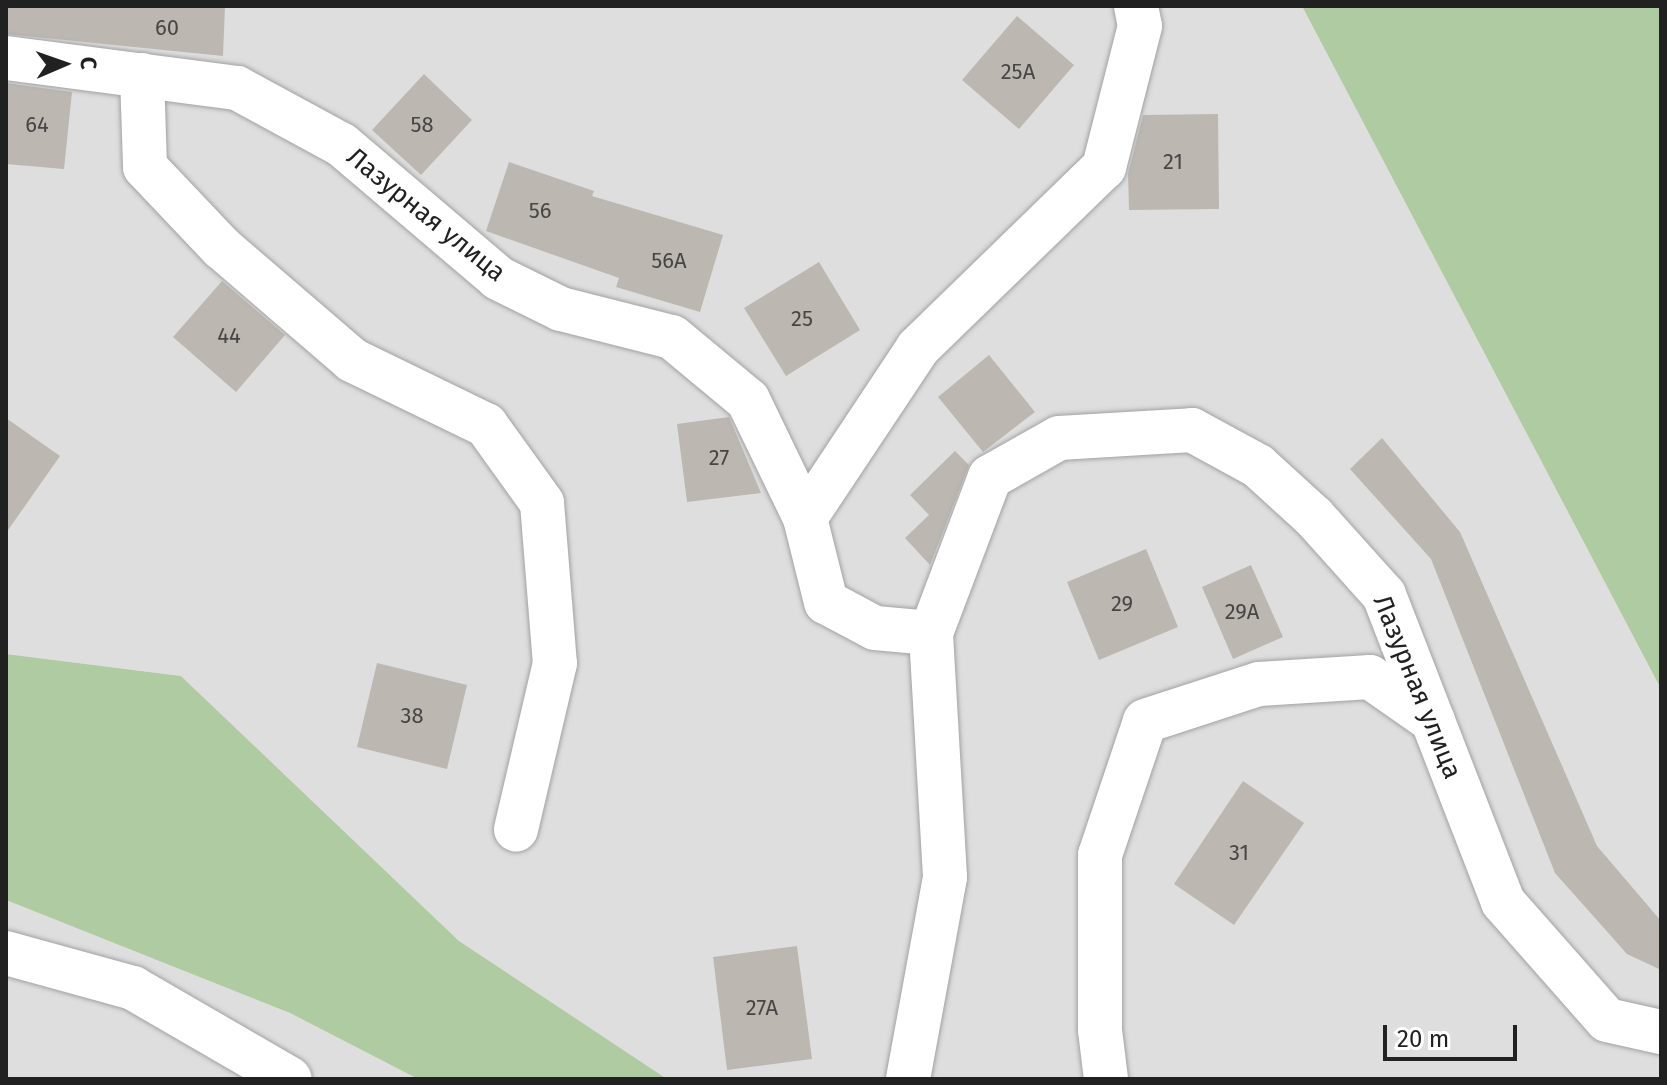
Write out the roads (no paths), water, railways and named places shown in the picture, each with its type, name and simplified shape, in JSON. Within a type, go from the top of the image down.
[{"type":"street","points":[[805,518],[918,348],[1104,167],[1140,26],[1136,6]]},
{"type":"street","name":"Лазурная улица","points":[[6,58],[237,88],[342,145],[498,278],[561,309],[672,337],[748,400],[805,518],[826,602],[875,628],[931,633]]},
{"type":"street","points":[[142,75],[145,167],[222,248],[352,360],[486,425],[542,503],[555,663],[516,829]]},
{"type":"street","name":"Лазурная улица","points":[[908,1079],[945,877],[931,633],[990,477],[1059,438],[1192,430],[1258,466],[1314,517],[1384,595],[1503,902],[1607,1020],[1661,1032]]},
{"type":"street","points":[[1106,1079],[1100,1030],[1100,855],[1145,721],[1259,684],[1370,677],[1433,721]]},
{"type":"street","points":[[6,953],[133,988],[290,1079]]}]
